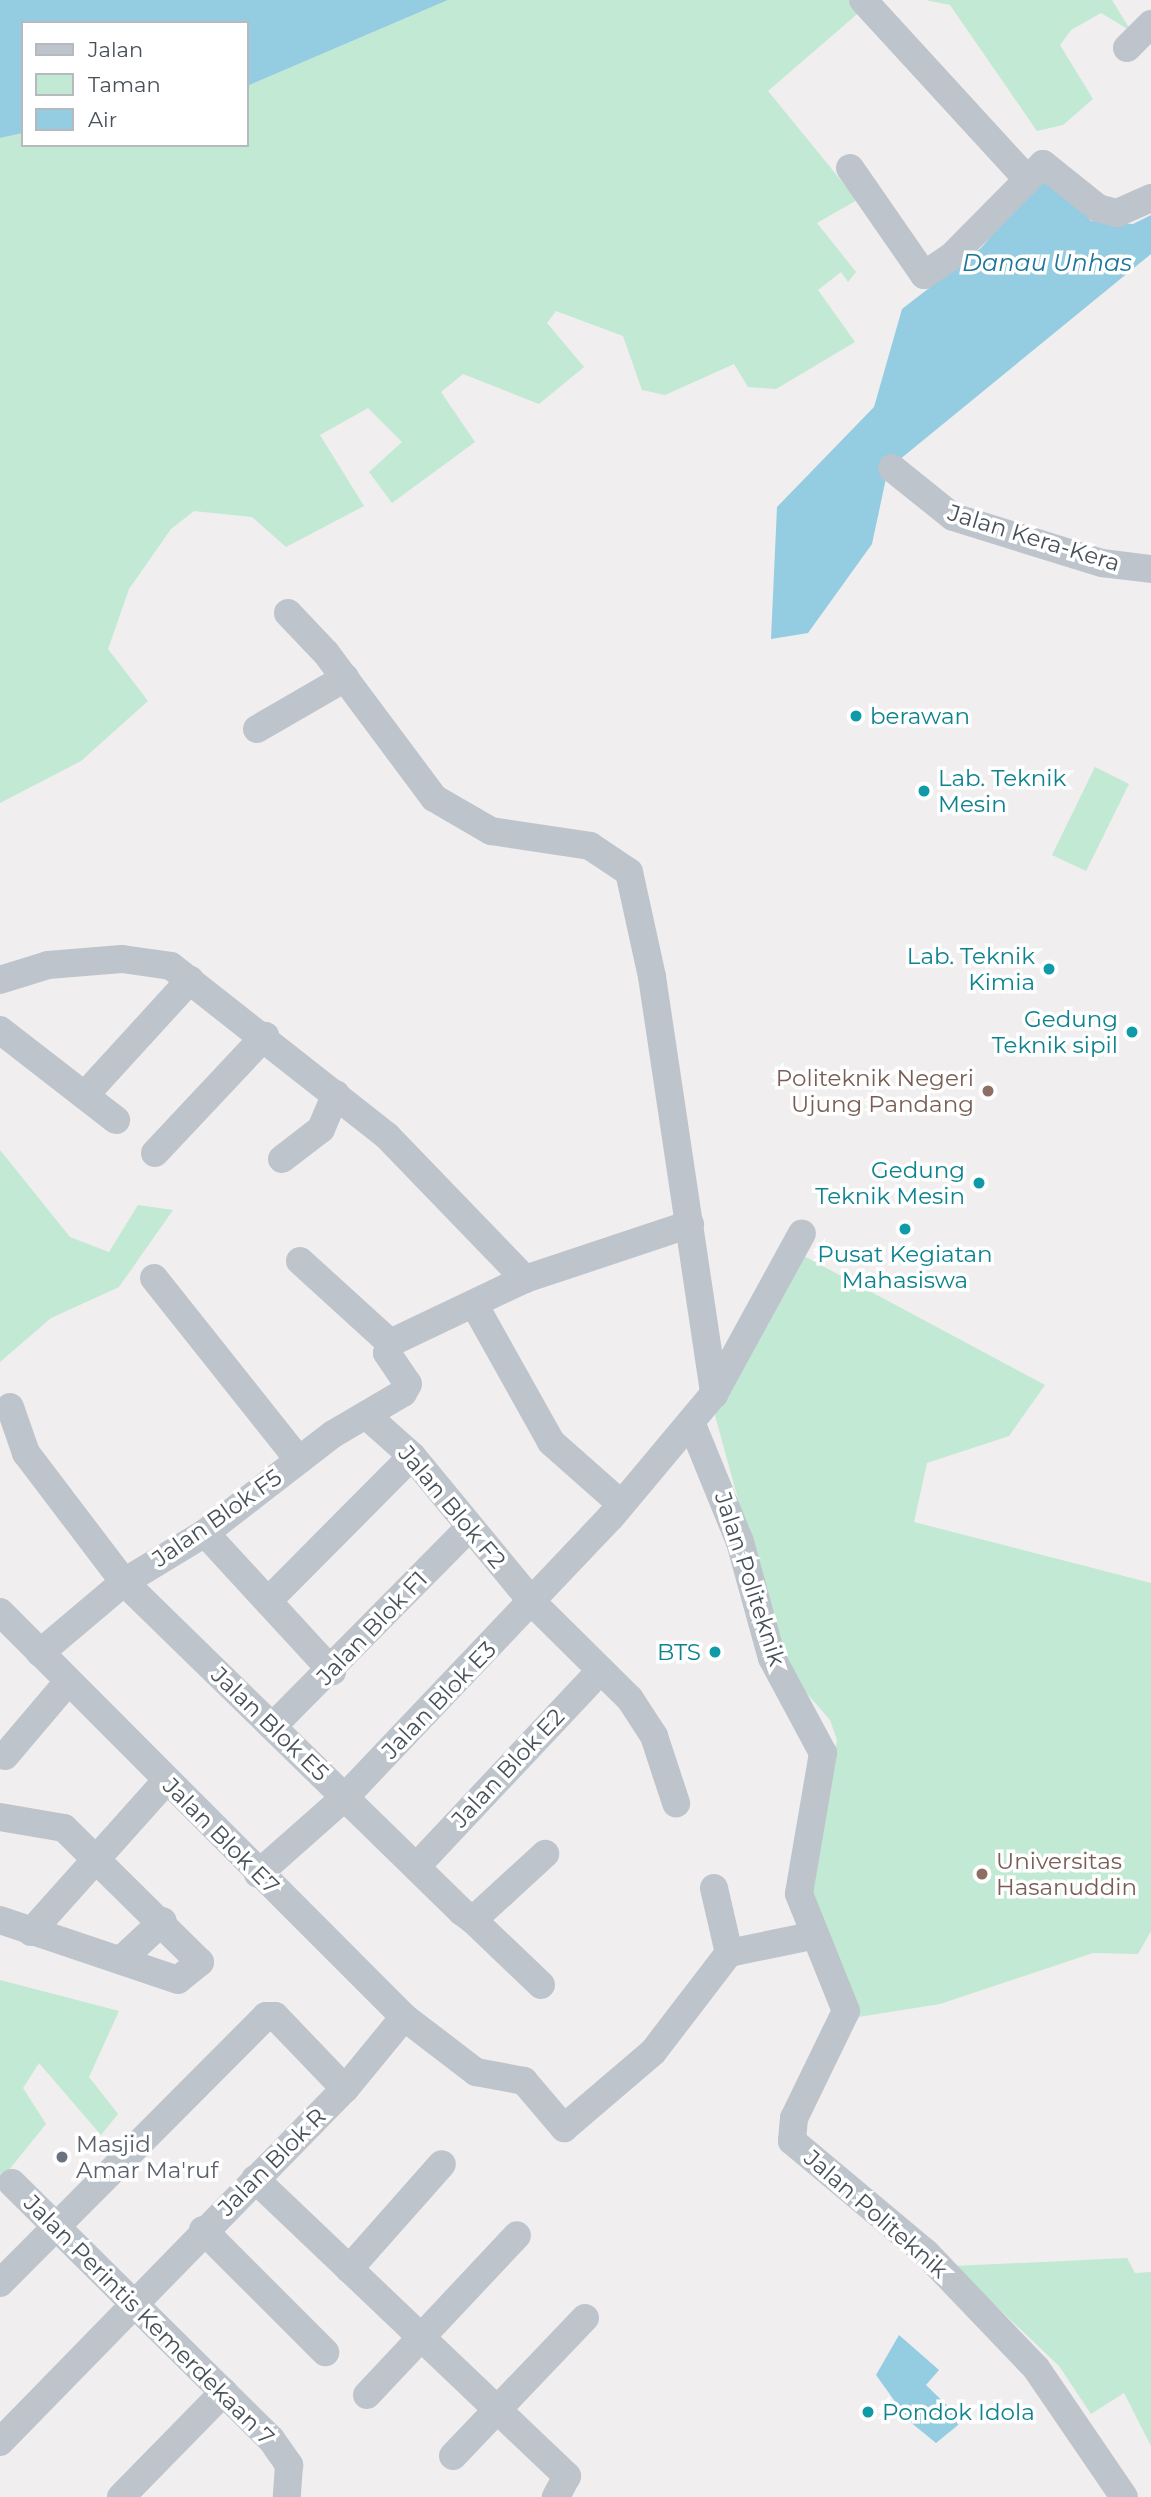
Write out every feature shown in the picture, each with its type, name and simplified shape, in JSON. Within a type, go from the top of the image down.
[{"type":"street","points":[[863,0],[1027,179]]},
{"type":"street","points":[[1127,48],[1151,24]]},
{"type":"street","points":[[850,168],[924,275],[951,257],[1027,179],[1050,165],[1098,208],[1117,213],[1151,198]]},
{"type":"street","name":"Jalan Kera-Kera","points":[[892,468],[953,517],[1102,563],[1151,569]]},
{"type":"street","points":[[288,613],[345,678],[434,798],[491,831],[590,846],[629,872],[690,1224],[713,1394]]},
{"type":"street","points":[[257,729],[345,678]]},
{"type":"street","points":[[0,979],[48,965],[122,959],[153,960],[190,980],[265,1036],[387,1136],[525,1279]]},
{"type":"street","points":[[85,1095],[190,980]]},
{"type":"street","points":[[0,1030],[116,1120]]},
{"type":"street","points":[[155,1153],[265,1036]]},
{"type":"street","points":[[282,1159],[321,1129],[336,1094]]},
{"type":"street","points":[[300,1261],[390,1342],[525,1279],[690,1224]]},
{"type":"street","name":"Jalan Blok E3","points":[[258,1874],[345,1797],[534,1604],[691,1422],[713,1394],[802,1233]]},
{"type":"street","points":[[154,1278],[299,1460]]},
{"type":"street","points":[[474,1304],[551,1442],[621,1504]]},
{"type":"street","name":"Jalan Blok F5","points":[[40,1653],[124,1582],[205,1533],[299,1460],[407,1388],[387,1353],[390,1342]]},
{"type":"street","name":"Jalan Blok E5","points":[[10,1407],[26,1453],[124,1582],[416,1867],[541,1984]]},
{"type":"street","name":"Jalan Blok F2","points":[[366,1415],[412,1456],[534,1604],[601,1670],[647,1722],[676,1803]]},
{"type":"street","name":"Jalan Politeknik","points":[[691,1422],[740,1542],[772,1658],[823,1753],[799,1894],[811,1936],[846,2011],[794,2118],[792,2141],[926,2253],[1036,2368],[1124,2497]]},
{"type":"street","points":[[268,1601],[412,1456]]},
{"type":"street","name":"Jalan Blok F1","points":[[273,1727],[332,1671],[469,1528]]},
{"type":"street","points":[[205,1533],[332,1671]]},
{"type":"street","name":"Jalan Blok E7","points":[[0,1612],[67,1683],[404,2017],[476,2072],[524,2081],[568,2128],[653,2052],[729,1953]]},
{"type":"street","name":"Jalan Blok E2","points":[[416,1867],[601,1670]]},
{"type":"street","points":[[5,1756],[67,1683]]},
{"type":"street","points":[[0,1920],[39,1922],[166,1781]]},
{"type":"street","points":[[0,1817],[59,1824],[99,1858],[200,1962],[178,1980],[121,1960],[39,1922],[0,1911]]},
{"type":"street","points":[[473,1920],[545,1854]]},
{"type":"street","points":[[714,1888],[729,1953],[811,1936]]},
{"type":"street","points":[[121,1960],[163,1921]]},
{"type":"street","points":[[0,2283],[266,2015],[275,2016],[345,2089]]},
{"type":"street","name":"Jalan Blok R","points":[[0,2442],[203,2230],[345,2089],[404,2017]]},
{"type":"street","points":[[349,2269],[442,2164]]},
{"type":"street","points":[[255,2179],[567,2476],[556,2497]]},
{"type":"street","name":"Jalan Perintis Kemerdekaan 7","points":[[12,2183],[224,2392],[289,2465],[287,2497]]},
{"type":"street","points":[[203,2230],[325,2351]]},
{"type":"street","points":[[368,2395],[517,2235]]},
{"type":"street","points":[[453,2456],[585,2318]]},
{"type":"street","points":[[121,2497],[224,2392]]},
{"type":"green space","points":[[448,0],[857,0],[863,9],[768,91],[857,200],[817,223],[856,272],[848,282],[841,272],[818,290],[855,342],[776,389],[748,387],[734,364],[665,395],[642,390],[623,336],[556,311],[547,323],[584,367],[539,404],[463,374],[441,392],[475,442],[392,503],[369,472],[402,442],[368,408],[320,435],[364,506],[286,547],[252,517],[194,511],[171,529],[129,589],[108,649],[148,701],[81,761],[0,803],[0,138],[21,133],[21,147],[248,147],[248,86]]},
{"type":"green space","points":[[926,0],[1112,0],[1131,31],[1101,13],[1071,30],[1060,45],[1093,99],[1063,125],[1037,131],[950,5]]},
{"type":"green space","points":[[1095,767],[1129,784],[1086,871],[1052,855]]},
{"type":"green space","points":[[0,1150],[70,1237],[109,1252],[138,1205],[173,1210],[119,1287],[51,1318],[0,1362]]},
{"type":"green space","name":"Universitas Hasanuddin","points":[[802,1255],[1045,1385],[1009,1436],[927,1463],[914,1522],[1151,1583],[1151,1931],[1138,1954],[1093,1953],[940,2004],[852,2018],[808,1897],[837,1740],[830,1720],[784,1667],[713,1408]]},
{"type":"green space","points":[[0,1980],[119,2011],[89,2077],[118,2114],[101,2135],[39,2063],[23,2088],[46,2124],[0,2181]]},
{"type":"green space","points":[[1127,2258],[1135,2273],[1151,2272],[1151,2446],[1124,2393],[1091,2414],[1059,2366],[954,2266]]},
{"type":"water","points":[[0,0],[448,0],[248,86],[248,21],[21,21],[21,133],[0,138]]},
{"type":"water","name":"Danau Unhas","points":[[1042,175],[1050,175],[1091,221],[1133,224],[1151,215],[1151,254],[888,469],[872,544],[808,633],[771,639],[777,507],[874,407],[902,309],[981,248]]},
{"type":"water","points":[[899,2335],[939,2370],[926,2385],[963,2421],[936,2443],[909,2421],[876,2375]]},
{"type":"place","name":"berawan","points":[[856,716]]},
{"type":"place","name":"Lab. Teknik Mesin","points":[[924,791]]},
{"type":"place","name":"Lab. Teknik Kimia","points":[[1049,969]]},
{"type":"place","name":"Gedung Teknik sipil","points":[[1132,1032]]},
{"type":"place","name":"Politeknik Negeri Ujung Pandang","points":[[988,1091]]},
{"type":"place","name":"Gedung Teknik Mesin","points":[[979,1183]]},
{"type":"place","name":"Pusat Kegiatan Mahasiswa","points":[[905,1229]]},
{"type":"place","name":"BTS","points":[[715,1652]]},
{"type":"place","name":"Universitas Hasanuddin","points":[[982,1874]]},
{"type":"place","name":"Masjid Amar Ma'ruf","points":[[62,2157]]},
{"type":"place","name":"Pondok Idola","points":[[868,2412]]}]
